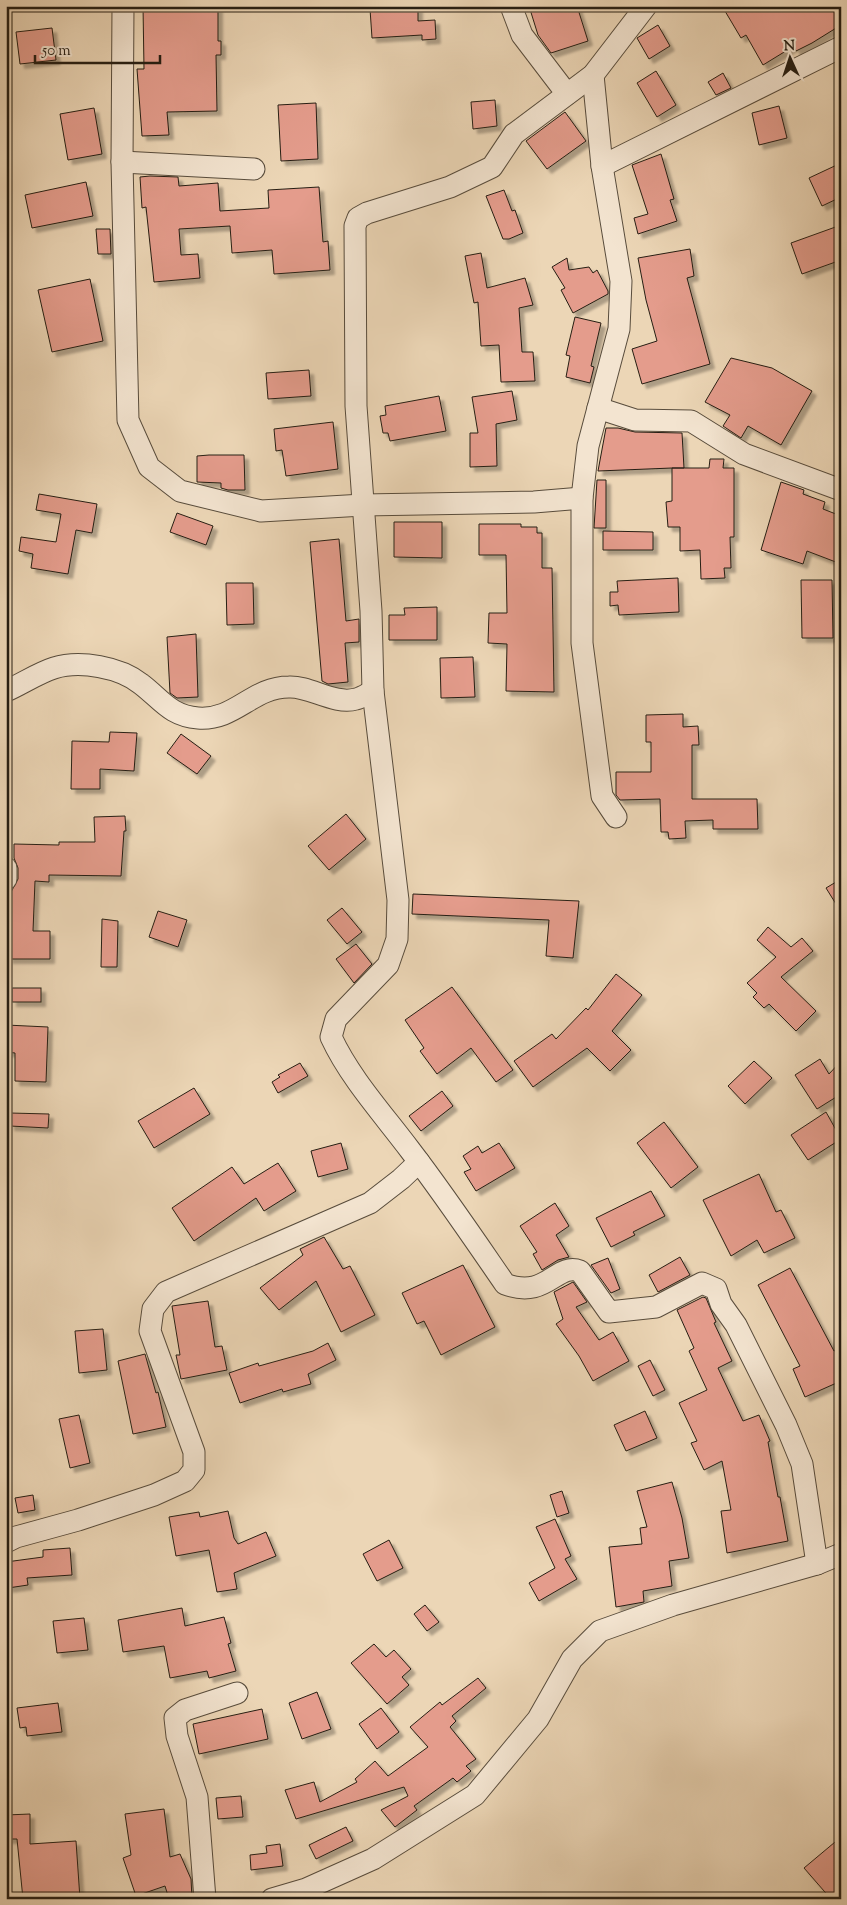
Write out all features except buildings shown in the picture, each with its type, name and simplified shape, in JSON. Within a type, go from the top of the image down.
[{"type":"street","points":[[123,6],[122,162],[128,420],[150,467],[180,491],[261,511],[363,505],[534,502],[582,498]]},
{"type":"street","points":[[511,6],[511,13],[522,35],[567,94]]},
{"type":"street","points":[[646,6],[593,75],[514,134],[492,167],[450,187],[367,213],[358,218],[355,226],[353,244],[356,406],[371,611],[373,691],[398,900],[397,939],[388,964],[336,1019],[331,1037],[358,1081],[419,1162],[506,1284],[519,1289],[537,1287],[548,1282],[561,1272],[572,1268],[580,1271],[609,1312],[656,1307],[702,1283],[716,1288],[721,1304],[736,1325],[786,1425],[802,1464],[817,1564]]},
{"type":"street","points":[[602,166],[841,47]]},
{"type":"street","points":[[593,75],[602,166],[621,282],[619,329],[588,446],[582,498],[582,644],[602,796],[616,817]]},
{"type":"street","points":[[122,162],[254,169]]},
{"type":"street","points":[[598,408],[635,420],[691,421],[744,454],[841,490]]},
{"type":"street","points":[[6,691],[55,668],[76,665],[94,667],[117,671],[130,677],[141,684],[164,706],[180,713],[196,718],[211,718],[224,714],[262,691],[272,688],[291,686],[342,699],[355,700],[373,691]]},
{"type":"street","points":[[6,868],[6,879]]},
{"type":"street","points":[[6,1542],[16,1537],[78,1520],[154,1495],[185,1481],[194,1470],[194,1452],[150,1331],[152,1309],[166,1292],[370,1203],[419,1162]]},
{"type":"street","points":[[272,1899],[306,1889],[373,1859],[475,1795],[538,1719],[572,1659],[600,1631],[673,1605],[817,1564],[841,1554]]},
{"type":"street","points":[[206,1899],[197,1797],[176,1736],[175,1718],[185,1710],[238,1693]]}]
